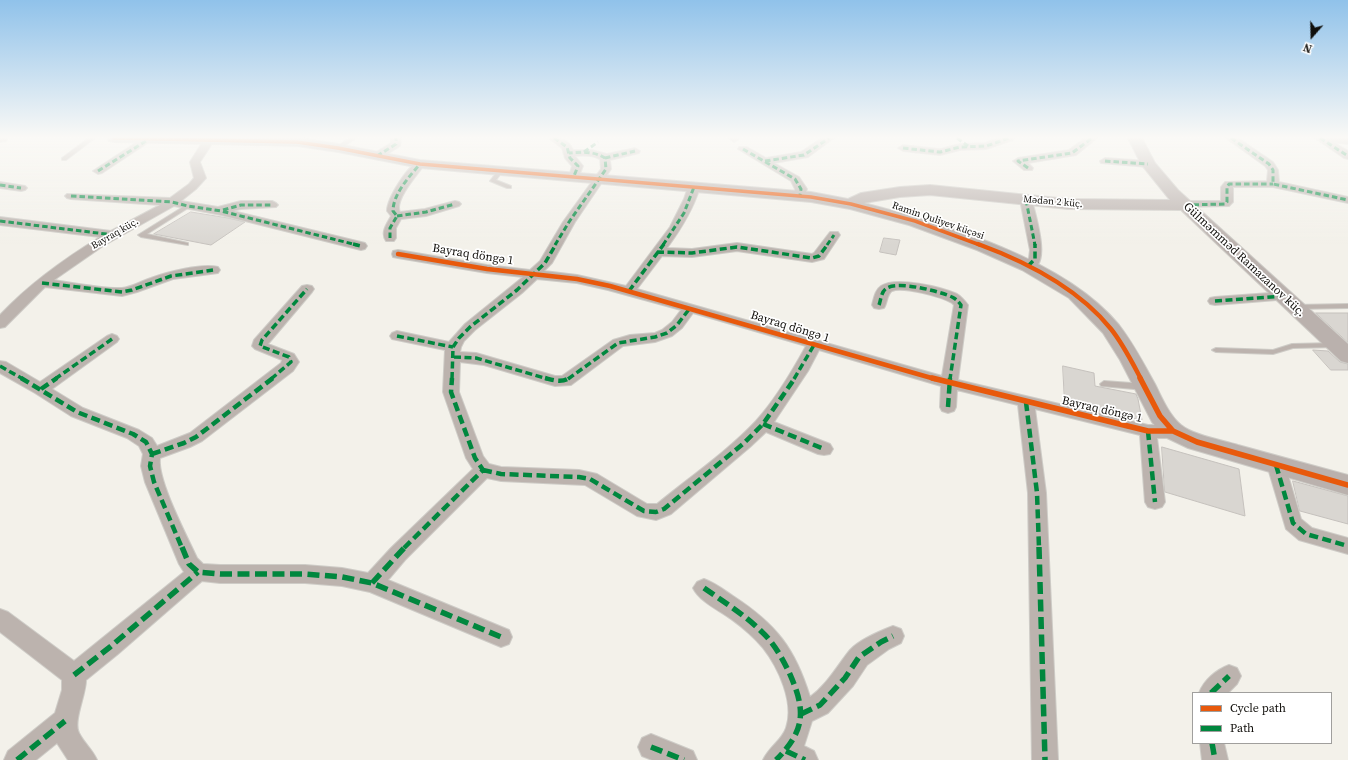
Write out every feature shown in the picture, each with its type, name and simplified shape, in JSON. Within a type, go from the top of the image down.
[{"type":"street","name":"Bayraq küç.","points":[[0,324],[17,305],[42,282],[80,255],[172,202],[191,189],[200,178],[199,173]]},
{"type":"street","points":[[397,216],[393,211],[393,203],[406,180],[412,173]]},
{"type":"street","name":"Ramin Quliyev küçəsi","points":[[543,173],[800,195],[851,204],[936,228],[983,246],[1028,266],[1076,294],[1094,310],[1111,329],[1131,360],[1160,416],[1173,430]]},
{"type":"street","points":[[603,173],[575,213],[544,262],[534,274],[470,327],[459,338],[453,352],[451,392],[475,458],[483,470],[501,474],[579,477],[590,480],[644,512],[656,512],[664,509],[744,443],[763,424],[800,371],[814,345]]},
{"type":"street","points":[[786,173],[795,179],[801,189],[800,195]]},
{"type":"street","name":"Gülməmməd Ramazanov küç.","points":[[1155,173],[1184,205],[1290,301],[1342,351]]},
{"type":"street","points":[[1273,173],[1273,184]]},
{"type":"street","points":[[1184,205],[1225,204],[1227,202],[1227,187],[1229,184],[1273,184],[1348,200]]},
{"type":"street","points":[[0,185],[21,188]]},
{"type":"street","points":[[629,291],[689,205],[694,187]]},
{"type":"street","name":"Mədən 2 küç.","points":[[851,204],[861,198],[900,192],[930,190],[1068,204],[1184,205]]},
{"type":"street","points":[[71,196],[172,202],[186,207],[221,210],[237,216],[360,246]]},
{"type":"street","points":[[1026,200],[1036,250],[1035,259],[1028,266]]},
{"type":"street","points":[[397,216],[426,212],[455,204]]},
{"type":"street","points":[[221,210],[241,205],[272,205]]},
{"type":"street","points":[[390,238],[390,228],[397,216]]},
{"type":"street","points":[[0,221],[114,235]]},
{"type":"street","points":[[657,252],[692,253],[737,247],[812,258],[819,256],[834,235]]},
{"type":"street","name":"Bayraq döngə 1","points":[[398,254],[487,269],[577,280],[629,291],[949,384],[1148,431],[1165,432],[1173,430]]},
{"type":"street","points":[[42,282],[126,292],[158,279],[183,273],[213,270]]},
{"type":"street","points":[[879,305],[883,291],[888,287],[897,285],[936,292],[958,300],[961,305],[949,384],[948,407]]},
{"type":"street","points":[[152,454],[184,443],[196,437],[287,367],[291,362],[289,357],[260,346],[262,340],[307,289]]},
{"type":"street","points":[[1215,301],[1290,301]]},
{"type":"street","points":[[396,336],[482,359],[555,381],[565,381],[618,343],[627,340],[654,337],[666,333],[677,325],[690,308]]},
{"type":"street","points":[[41,389],[112,339]]},
{"type":"street","points":[[0,366],[41,389],[77,412],[133,434],[146,442],[152,454],[150,466],[154,482],[189,564],[198,572],[220,574],[305,574],[342,577],[372,583],[501,637]]},
{"type":"street","points":[[1026,402],[1037,493],[1045,760]]},
{"type":"street","points":[[763,424],[824,449]]},
{"type":"street","points":[[1173,430],[1197,442],[1348,485]]},
{"type":"street","points":[[1148,431],[1155,502]]},
{"type":"street","points":[[1276,465],[1293,523],[1306,534],[1348,546]]},
{"type":"street","points":[[372,583],[398,554],[483,470]]},
{"type":"street","points":[[74,675],[110,647],[198,572]]},
{"type":"street","points":[[704,588],[751,621],[771,641],[788,671],[798,698],[801,714],[789,757]]},
{"type":"street","points":[[0,619],[74,675]]},
{"type":"street","points":[[801,714],[820,705],[846,678],[857,659],[881,642],[893,636]]},
{"type":"street","points":[[74,675],[74,690],[65,721],[67,738],[84,760]]},
{"type":"street","points":[[1212,692],[1229,676]]},
{"type":"street","points":[[17,760],[65,721]]},
{"type":"street","points":[[651,747],[684,760]]},
{"type":"lane","points":[[499,173],[493,182],[510,187]]},
{"type":"lane","points":[[186,207],[141,235],[186,244]]},
{"type":"lane","points":[[1290,301],[1348,306]]},
{"type":"lane","points":[[1216,350],[1273,352],[1292,346],[1342,351]]},
{"type":"lane","points":[[1104,384],[1145,387]]},
{"type":"building","points":[[191,212],[245,222],[211,245],[154,234]]},
{"type":"building","points":[[884,238],[900,240],[896,255],[880,252]]},
{"type":"building","points":[[1316,313],[1348,313],[1348,342]]},
{"type":"building","points":[[1313,350],[1328,351],[1340,362],[1348,364],[1348,370],[1331,370]]},
{"type":"building","points":[[1063,366],[1094,373],[1095,386],[1136,394],[1142,420],[1065,404]]},
{"type":"building","points":[[1162,447],[1239,469],[1245,516],[1165,492]]},
{"type":"building","points":[[1293,481],[1348,496],[1348,524],[1300,511]]},
{"type":"marked path","points":[[390,238],[390,228],[397,216],[393,211],[395,200],[412,173]]},
{"type":"marked path","points":[[372,583],[398,554],[483,470],[475,458],[451,392],[453,347],[459,338],[470,327],[517,290],[545,263],[569,222],[603,173]]},
{"type":"marked path","points":[[785,173],[795,179],[801,189],[800,195]]},
{"type":"marked path","points":[[1273,173],[1273,184],[1348,200]]},
{"type":"marked path","points":[[1185,205],[1225,204],[1227,202],[1227,187],[1229,184],[1273,184]]},
{"type":"marked path","points":[[0,185],[21,188]]},
{"type":"marked path","points":[[629,291],[676,227],[684,213],[694,187]]},
{"type":"marked path","points":[[71,196],[172,202],[180,205],[221,211],[361,246]]},
{"type":"marked path","points":[[1026,200],[1036,250],[1035,259],[1028,266]]},
{"type":"marked path","points":[[397,216],[426,212],[455,204]]},
{"type":"marked path","points":[[223,210],[241,205],[272,205]]},
{"type":"marked path","points":[[0,221],[114,235]]},
{"type":"marked path","points":[[657,252],[692,253],[737,247],[812,258],[819,256],[834,235]]},
{"type":"marked path","points":[[42,283],[122,292],[132,290],[171,276],[213,270]]},
{"type":"marked path","points":[[879,305],[885,290],[893,286],[934,291],[952,297],[961,305],[949,383],[948,407]]},
{"type":"marked path","points":[[152,454],[184,443],[196,437],[287,367],[291,362],[289,357],[260,346],[262,340],[307,289]]},
{"type":"marked path","points":[[1215,301],[1284,296]]},
{"type":"marked path","points":[[454,357],[476,358],[555,381],[565,381],[618,343],[655,337],[671,331],[690,308]]},
{"type":"marked path","points":[[397,336],[453,347]]},
{"type":"marked path","points":[[41,389],[112,339]]},
{"type":"marked path","points":[[483,470],[501,474],[579,477],[590,479],[644,511],[656,512],[664,509],[744,443],[763,424],[800,371],[814,345]]},
{"type":"marked path","points":[[0,366],[41,389],[77,412],[133,434],[146,442],[152,454],[150,466],[154,482],[189,564],[198,572],[220,574],[305,574],[342,577],[372,583],[501,637]]},
{"type":"marked path","points":[[1026,402],[1037,493],[1045,760]]},
{"type":"marked path","points":[[763,424],[824,449]]},
{"type":"marked path","points":[[1148,431],[1155,502]]},
{"type":"marked path","points":[[1276,465],[1293,523],[1306,534],[1348,546]]},
{"type":"marked path","points":[[74,675],[110,647],[198,572]]},
{"type":"marked path","points":[[704,588],[739,612],[764,633],[775,647],[790,676],[798,696],[801,713],[797,732],[793,740],[787,749],[776,760]]},
{"type":"marked path","points":[[801,714],[820,705],[845,678],[859,657],[881,642],[893,636]]},
{"type":"marked path","points":[[1212,692],[1229,676]]},
{"type":"marked path","points":[[17,760],[65,721]]},
{"type":"marked path","points":[[1212,744],[1215,760]]},
{"type":"marked path","points":[[651,747],[684,760]]},
{"type":"marked path","points":[[786,751],[805,760]]},
{"type":"cycle path","points":[[532,173],[811,197],[851,204],[915,221],[983,246],[1028,266],[1076,294],[1111,329],[1131,360],[1160,416],[1173,431],[1197,442],[1348,485]]},
{"type":"cycle path","points":[[398,254],[487,269],[577,279],[610,286],[949,383],[1148,431],[1173,431]]}]
